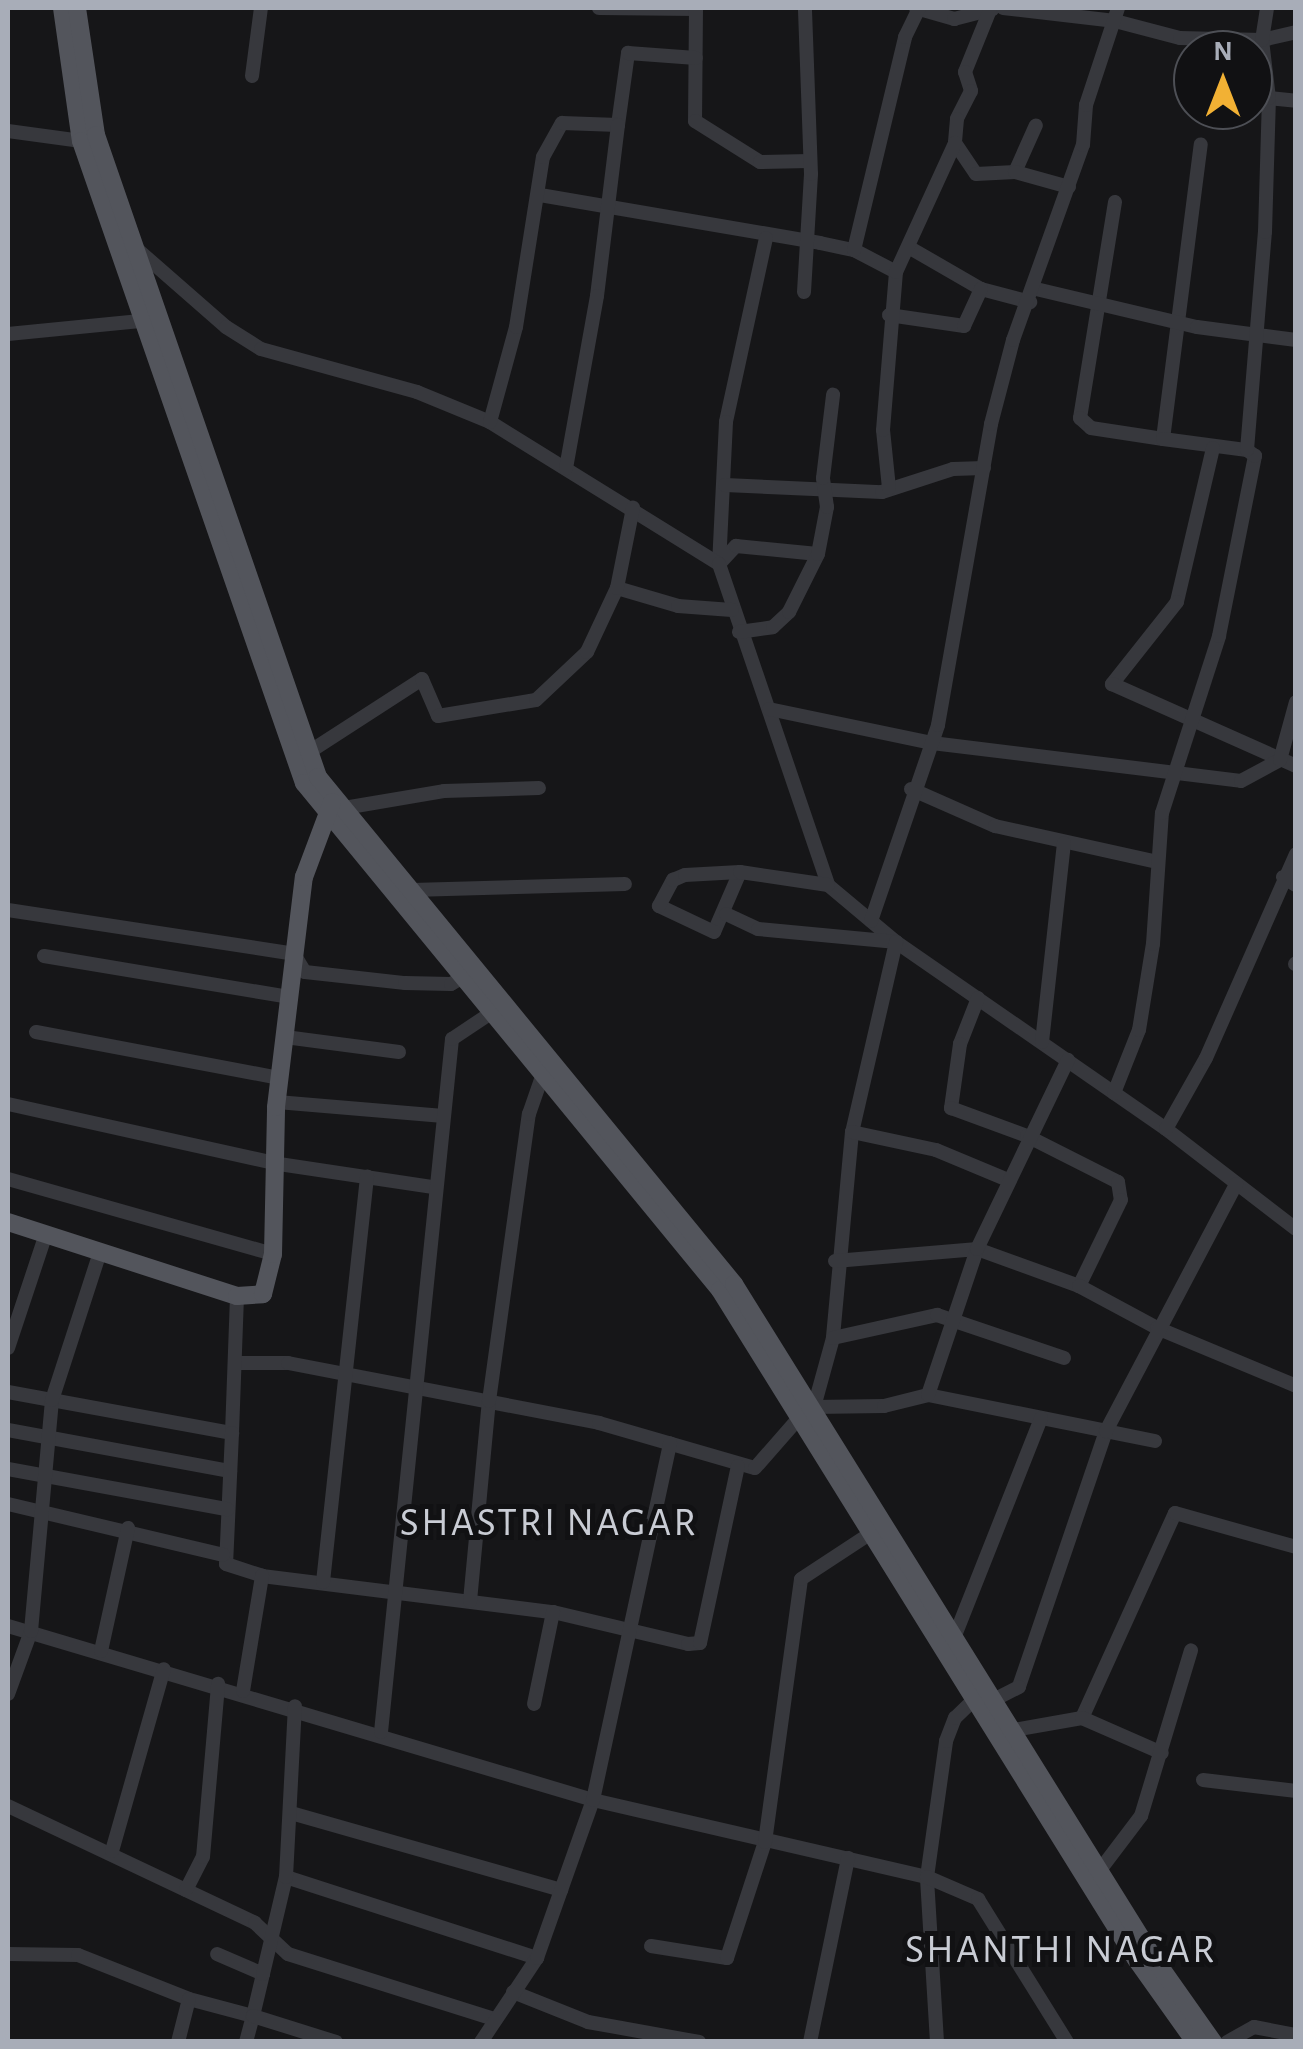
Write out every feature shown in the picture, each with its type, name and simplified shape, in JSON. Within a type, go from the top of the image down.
[{"type":"main road","points":[[62,8],[82,141],[154,316],[306,754],[335,805],[465,976],[720,1290],[807,1410],[874,1531],[1014,1730],[1100,1870],[1214,2042]]},
{"type":"main road","points":[[77,8],[96,135],[136,248],[292,760],[412,890],[690,1227],[956,1633],[1136,1960],[1195,2042]]},
{"type":"main road","points":[[8,1222],[237,1296],[263,1294],[273,1254],[277,1102],[304,877],[335,805]]},
{"type":"street","points":[[252,76],[261,8]]},
{"type":"street","points":[[599,8],[696,8],[696,121],[760,162],[809,161]]},
{"type":"street","points":[[804,292],[809,161],[805,8]]},
{"type":"street","points":[[854,250],[905,37],[918,8],[954,19],[997,8],[1117,14],[1173,35]]},
{"type":"street","points":[[889,488],[883,430],[889,315],[896,272],[955,143],[956,119],[971,91],[965,72],[997,8]]},
{"type":"street","points":[[872,922],[911,789],[932,744],[984,468],[1013,340],[1033,296],[1069,187],[1086,105],[1117,14]]},
{"type":"street","points":[[566,468],[628,53],[696,58]]},
{"type":"street","points":[[490,422],[540,195],[543,157],[562,124],[618,124]]},
{"type":"street","points":[[1015,172],[1036,125]]},
{"type":"street","points":[[1248,450],[1259,336],[1268,130]]},
{"type":"street","points":[[8,131],[82,141]]},
{"type":"street","points":[[955,143],[976,174],[1015,172],[1069,187]]},
{"type":"street","points":[[1163,440],[1201,144]]},
{"type":"street","points":[[540,195],[766,238],[854,250],[896,272]]},
{"type":"street","points":[[1114,1093],[1139,1030],[1158,862],[1176,769],[1196,722],[1254,456],[1248,450],[1091,428],[1080,418],[1116,202]]},
{"type":"street","points":[[766,238],[726,422],[719,564],[828,885],[896,942],[1166,1129],[1296,1230]]},
{"type":"street","points":[[136,248],[182,291],[261,349],[417,392],[490,422],[719,564]]},
{"type":"street","points":[[910,248],[981,290],[1099,304],[1176,322],[1296,340]]},
{"type":"street","points":[[889,315],[964,326],[981,290]]},
{"type":"street","points":[[8,334],[154,316]]},
{"type":"street","points":[[739,632],[773,627],[789,612],[818,554],[833,395]]},
{"type":"street","points":[[1213,448],[1177,602],[1112,684],[1296,766]]},
{"type":"street","points":[[725,485],[826,494],[889,488],[953,469],[984,468]]},
{"type":"street","points":[[306,754],[422,679],[438,716],[536,700],[587,652],[617,588],[632,508]]},
{"type":"street","points":[[719,564],[736,546],[818,554]]},
{"type":"street","points":[[617,588],[678,606],[732,610]]},
{"type":"street","points":[[769,709],[932,744],[1176,769],[1240,781],[1280,760],[1296,702]]},
{"type":"street","points":[[335,805],[444,791],[538,788]]},
{"type":"street","points":[[911,789],[996,826],[1158,862]]},
{"type":"street","points":[[1042,1042],[1064,843]]},
{"type":"street","points":[[1166,1129],[1206,1058],[1289,881],[1296,854]]},
{"type":"street","points":[[740,872],[726,914],[714,932],[658,905],[673,880],[684,875],[740,872],[828,885]]},
{"type":"street","points":[[412,890],[625,884]]},
{"type":"street","points":[[8,910],[294,954],[304,972],[405,983],[450,984],[465,976]]},
{"type":"street","points":[[726,914],[758,929],[896,942]]},
{"type":"street","points":[[235,1363],[344,1373],[489,1401],[670,1443],[755,1468],[770,1457],[807,1410],[833,1338],[836,1261],[852,1132],[896,942]]},
{"type":"street","points":[[44,956],[290,997]]},
{"type":"street","points":[[978,998],[960,1044],[951,1108],[1027,1136],[1118,1182],[1121,1200],[1080,1286]]},
{"type":"street","points":[[381,1732],[433,1187],[455,1031],[494,1010]]},
{"type":"street","points":[[36,1032],[280,1078]]},
{"type":"street","points":[[285,1036],[399,1052]]},
{"type":"street","points":[[928,1395],[977,1248],[1027,1136],[1068,1060]]},
{"type":"street","points":[[470,1601],[489,1401],[529,1114],[544,1071]]},
{"type":"street","points":[[277,1102],[443,1116]]},
{"type":"street","points":[[8,1104],[275,1163],[433,1187]]},
{"type":"street","points":[[852,1132],[936,1150],[1008,1180]]},
{"type":"street","points":[[324,1582],[367,1176]]},
{"type":"street","points":[[8,1179],[273,1254]]},
{"type":"street","points":[[936,2042],[927,1877],[940,1760],[955,1718],[987,1694],[1019,1687],[1106,1431],[1156,1328],[1236,1184]]},
{"type":"street","points":[[8,1348],[46,1234]]},
{"type":"street","points":[[836,1261],[977,1248],[1080,1286],[1156,1328],[1296,1386]]},
{"type":"street","points":[[8,1694],[31,1631],[52,1400],[100,1252]]},
{"type":"street","points":[[237,1296],[223,1555],[226,1564],[262,1576],[553,1612],[700,1643],[738,1466]]},
{"type":"street","points":[[833,1338],[936,1315],[1064,1358]]},
{"type":"street","points":[[8,1392],[232,1433]]},
{"type":"street","points":[[807,1410],[884,1406],[928,1395],[1155,1440]]},
{"type":"street","points":[[956,1633],[1041,1418]]},
{"type":"street","points":[[8,1430],[230,1471]]},
{"type":"street","points":[[480,2042],[537,1958],[593,1800],[670,1443]]},
{"type":"street","points":[[8,1468],[228,1509]]},
{"type":"street","points":[[8,1504],[128,1528],[223,1555]]},
{"type":"street","points":[[1082,1718],[1175,1513],[1296,1547]]},
{"type":"street","points":[[101,1651],[128,1528]]},
{"type":"street","points":[[651,1946],[727,1958],[766,1839],[801,1578],[874,1531]]},
{"type":"street","points":[[243,1690],[262,1576]]},
{"type":"street","points":[[534,1704],[553,1612]]},
{"type":"street","points":[[8,1626],[243,1690],[593,1800],[927,1877],[978,1899],[1067,2042]]},
{"type":"street","points":[[1100,1870],[1141,1816],[1191,1650]]},
{"type":"street","points":[[112,1851],[164,1669]]},
{"type":"street","points":[[186,1890],[204,1857],[218,1684]]},
{"type":"street","points":[[246,2042],[274,1941],[286,1877],[295,1706]]},
{"type":"street","points":[[1014,1730],[1082,1718],[1162,1752]]},
{"type":"street","points":[[1204,1780],[1296,1792]]},
{"type":"street","points":[[8,1806],[112,1851],[254,1922],[288,1954],[494,2019]]},
{"type":"street","points":[[291,1813],[561,1890]]},
{"type":"street","points":[[810,2042],[848,1858]]},
{"type":"street","points":[[286,1877],[537,1958]]},
{"type":"street","points":[[8,1954],[78,1955],[189,1999],[336,2042]]},
{"type":"street","points":[[217,1954],[263,1974]]},
{"type":"street","points":[[513,1992],[572,2018],[699,2042]]},
{"type":"street","points":[[178,2042],[189,1999]]},
{"type":"street","points":[[1226,2042],[1254,2027],[1296,2034]]},
{"type":"district","name":"SHASTRI NAGAR","points":[[549,1523]]},
{"type":"district","name":"SHANTHI NAGAR","points":[[1061,1950]]}]
